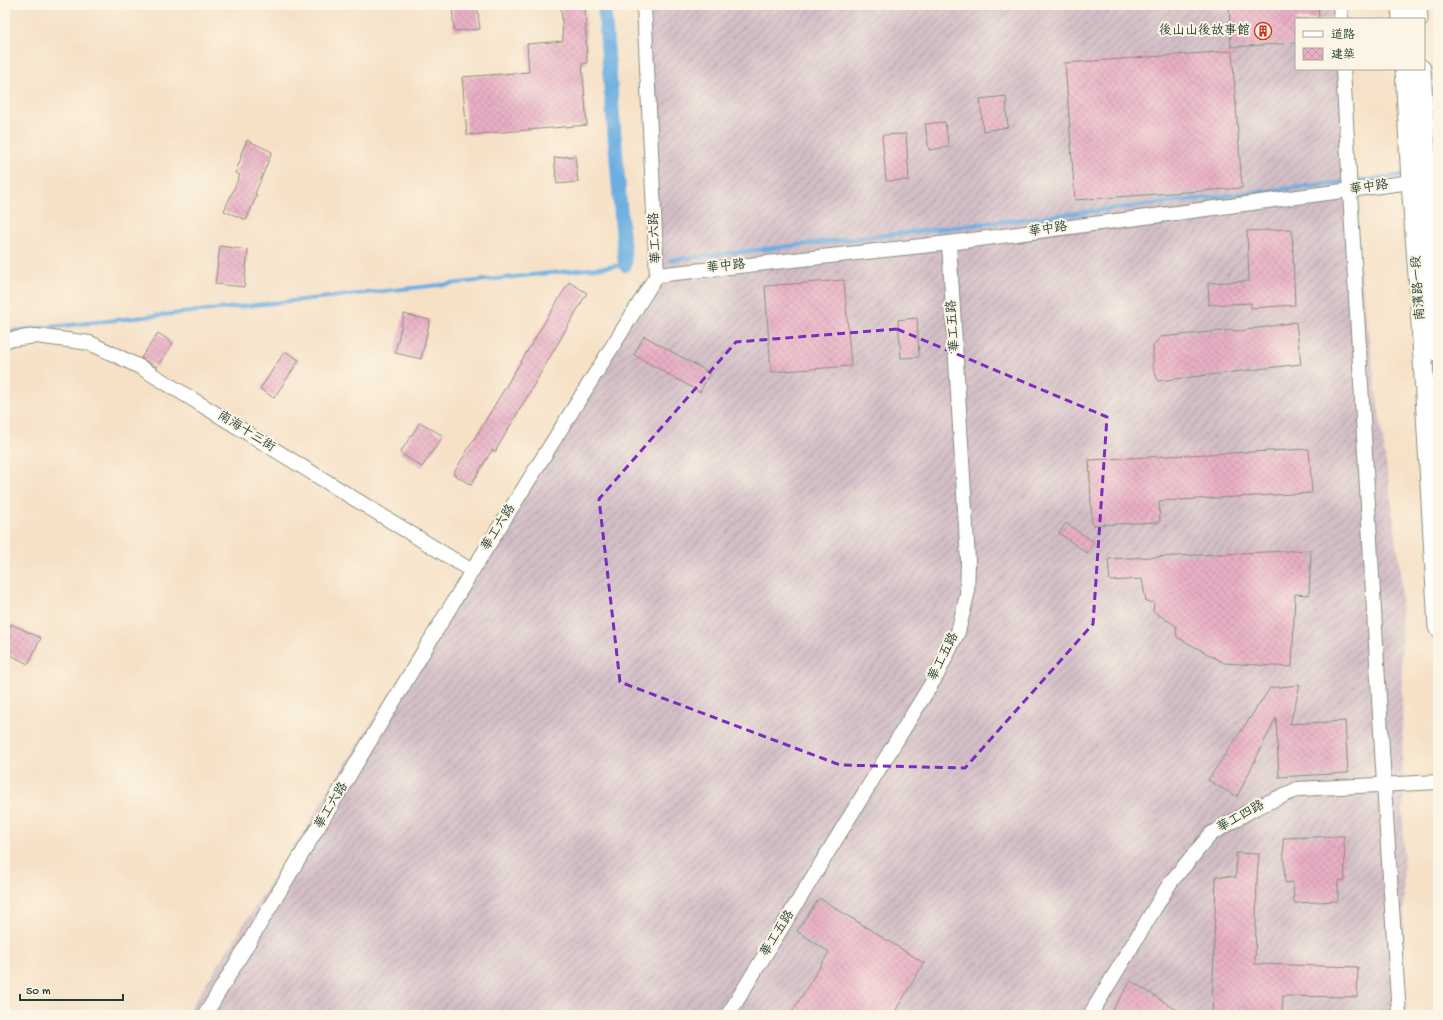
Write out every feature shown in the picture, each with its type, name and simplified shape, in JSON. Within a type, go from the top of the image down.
[{"type":"main road","points":[[1401,5],[1402,18]]},
{"type":"main road","points":[[1417,5],[1418,18]]},
{"type":"main road","name":"南濱路一段","points":[[1405,70],[1426,181],[1419,288],[1438,627]]},
{"type":"main road","name":"南濱路一段","points":[[1421,70],[1426,181],[1438,352]]},
{"type":"street","name":"華工六路","points":[[205,1015],[472,571],[657,275],[644,5]]},
{"type":"street","points":[[1340,5],[1341,18]]},
{"type":"street","points":[[1343,70],[1384,785],[1399,1015]]},
{"type":"street","name":"華中路","points":[[657,275],[949,243],[1426,181]]},
{"type":"street","name":"華工五路","points":[[728,1015],[938,673],[958,632],[967,595],[968,561],[949,243]]},
{"type":"street","name":"南海十三街","points":[[5,340],[36,336],[90,343],[140,367],[472,571]]},
{"type":"street","name":"華工四路","points":[[1090,1015],[1170,883],[1211,834],[1255,808],[1298,789],[1438,782]]},
{"type":"highlighted area","points":[[897,329],[1107,417],[1093,624],[965,768],[840,765],[620,682],[599,499],[736,342]]},
{"type":"shaded area","points":[[644,5],[1340,5],[1341,18],[1295,18],[1295,70],[1343,70],[1349,190],[1401,573],[1405,1015],[186,1015],[657,275]]},
{"type":"building","points":[[452,5],[477,5],[480,29],[454,31]]},
{"type":"building","points":[[561,5],[585,5],[587,63],[582,64],[587,125],[467,135],[462,77],[529,72],[527,44],[563,41]]},
{"type":"building","name":"後山山後故事館","points":[[1229,5],[1318,5],[1319,18],[1295,18],[1295,43],[1231,47]]},
{"type":"building","points":[[1232,51],[1242,188],[1075,200],[1065,63]]},
{"type":"building","points":[[1006,96],[1008,127],[983,131],[980,99]]},
{"type":"building","points":[[945,122],[949,147],[929,150],[925,124]]},
{"type":"building","points":[[906,134],[909,180],[886,181],[882,135]]},
{"type":"building","points":[[247,140],[272,152],[255,194],[257,195],[246,220],[224,211],[240,175],[235,173]]},
{"type":"building","points":[[575,156],[578,182],[557,184],[554,158]]},
{"type":"building","points":[[1292,229],[1295,305],[1251,308],[1251,303],[1209,305],[1208,283],[1249,281],[1247,231]]},
{"type":"building","points":[[220,246],[248,250],[244,287],[215,284]]},
{"type":"building","points":[[844,280],[851,366],[771,372],[765,286]]},
{"type":"building","points":[[569,282],[587,293],[495,452],[492,450],[471,485],[453,474]]},
{"type":"building","points":[[404,314],[430,320],[421,359],[395,353]]},
{"type":"building","points":[[917,318],[919,357],[901,358],[898,320]]},
{"type":"building","points":[[1296,322],[1301,364],[1158,381],[1153,367],[1153,346],[1160,337],[1232,330],[1240,331]]},
{"type":"building","points":[[158,333],[173,343],[157,367],[141,358]]},
{"type":"building","points":[[644,336],[710,373],[700,392],[634,355]]},
{"type":"building","points":[[285,351],[299,360],[274,398],[260,389]]},
{"type":"building","points":[[420,422],[443,436],[422,467],[400,453]]},
{"type":"building","points":[[1309,449],[1312,493],[1159,501],[1160,522],[1092,525],[1089,460]]},
{"type":"building","points":[[1066,523],[1094,542],[1087,553],[1059,533]]},
{"type":"building","points":[[1311,550],[1309,595],[1295,594],[1292,667],[1224,663],[1177,637],[1176,626],[1153,611],[1154,603],[1146,601],[1142,579],[1110,581],[1108,559]]},
{"type":"building","points":[[11,624],[41,638],[28,664],[5,652],[5,637]]},
{"type":"building","points":[[1300,685],[1290,724],[1345,721],[1348,773],[1279,777],[1276,718],[1237,797],[1208,780],[1270,688]]},
{"type":"building","points":[[1344,836],[1345,880],[1338,881],[1338,901],[1294,903],[1293,882],[1285,883],[1283,838]]},
{"type":"building","points":[[1236,853],[1259,854],[1255,964],[1358,967],[1357,997],[1283,996],[1282,1015],[1212,1015],[1216,876],[1236,877]]},
{"type":"building","points":[[819,898],[924,963],[893,1015],[790,1015],[829,952],[797,931]]},
{"type":"building","points":[[1131,981],[1185,1015],[1109,1015]]},
{"type":"waterway","points":[[604,5],[625,265]]},
{"type":"waterway","points":[[670,260],[1405,175]]},
{"type":"waterway","points":[[5,332],[625,265]]},
{"type":"place","name":"後山山後故事館","points":[[1263,31]]}]
